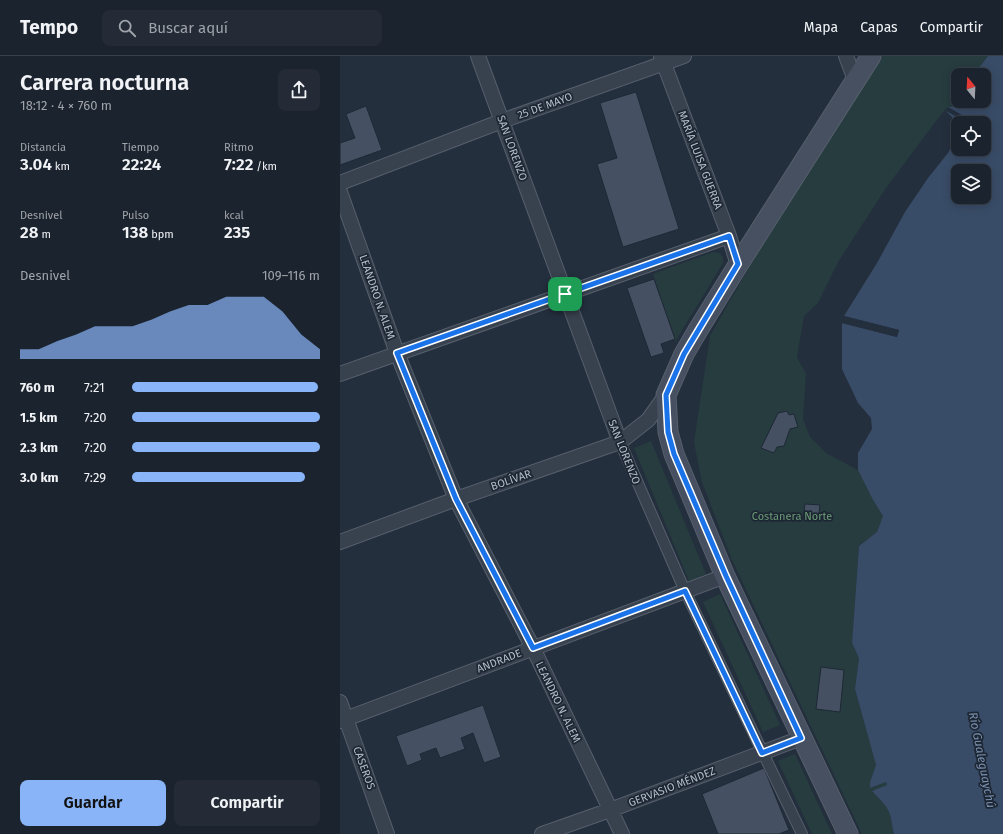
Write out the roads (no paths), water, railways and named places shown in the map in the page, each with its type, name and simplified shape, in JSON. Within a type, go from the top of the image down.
[{"type":"main road","points":[[848,834],[801,738],[726,576],[674,454],[668,432],[666,395],[684,354],[738,264],[871,56]]},
{"type":"street","name":"SAN LORENZO","points":[[478,56],[620,442],[685,591],[802,834]]},
{"type":"street","name":"25 DE MAYO","points":[[340,183],[662,60],[684,56]]},
{"type":"street","points":[[846,56],[855,80]]},
{"type":"street","name":"MARÍA LUISA GUERRA","points":[[662,60],[729,236],[738,264]]},
{"type":"street","name":"LEANDRO N. ALEM","points":[[340,192],[397,353],[456,499],[533,648],[622,834]]},
{"type":"street","points":[[340,374],[729,236]]},
{"type":"street","name":"BOLÍVAR","points":[[340,542],[456,499],[620,442],[648,420],[666,395]]},
{"type":"street","name":"ANDRADE","points":[[343,720],[726,576]]},
{"type":"street","name":"CASEROS","points":[[340,702],[343,720],[387,834]]},
{"type":"street","name":"GERVASIO MÉNDEZ","points":[[542,834],[801,738]]},
{"type":"water","name":"Río Gualeguaychú","points":[[988,56],[1003,56],[1003,834],[894,834],[889,812],[885,805],[872,791],[887,785],[886,782],[870,788],[870,782],[876,765],[855,689],[859,658],[852,643],[859,546],[877,532],[883,516],[858,470],[858,453],[872,429],[871,418],[858,403],[842,369],[842,323],[897,337],[899,330],[844,316],[877,263],[905,212],[951,147],[951,156],[991,156],[991,116],[963,116],[948,107],[991,108],[991,68],[979,68]]},
{"type":"water","points":[[945,110],[955,116],[951,116]]},
{"type":"park label","name":"Costanera Norte","points":[[792,516]]}]
